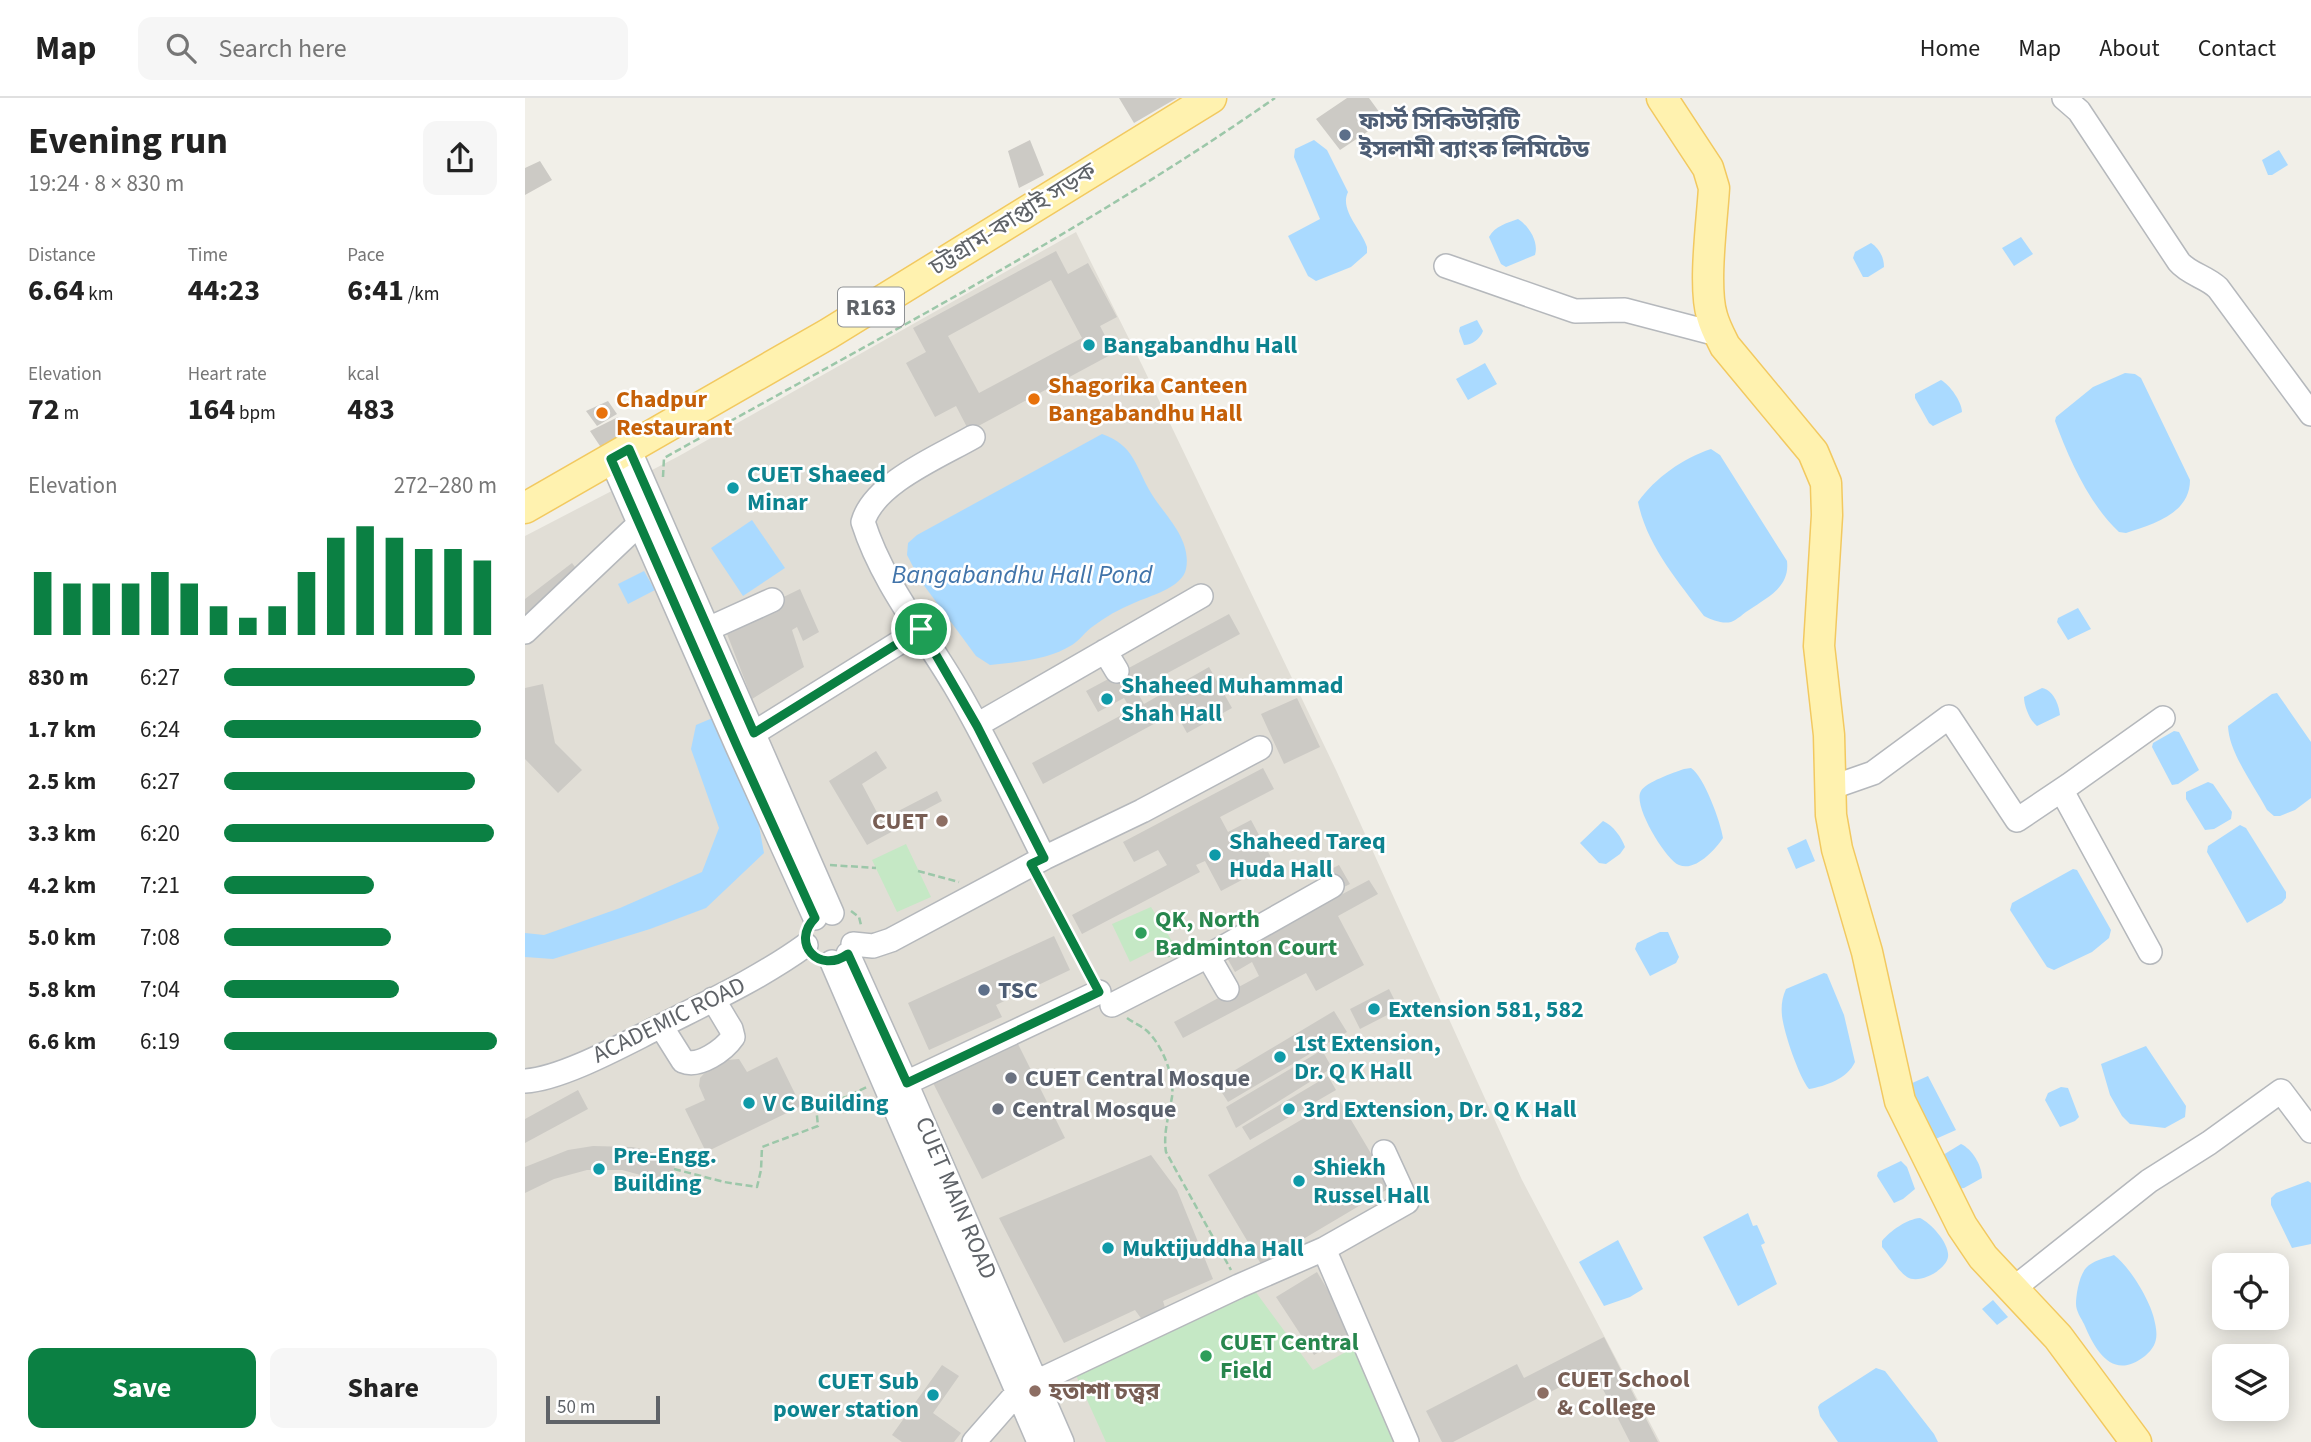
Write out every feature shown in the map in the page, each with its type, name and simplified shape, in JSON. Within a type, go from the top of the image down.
[{"type":"main road","name":"চট্টগ্রাম-কাপ্তাই সড়ক","points":[[525,508],[828,334],[1211,98]]},
{"type":"main road","points":[[1662,98],[1712,178],[1709,295],[1711,314],[1717,330],[1725,346],[1813,452],[1826,483],[1827,515],[1819,646],[1829,735],[1831,815],[1837,849],[1867,952],[1900,1101],[1962,1227],[1983,1257],[2058,1337],[2136,1442]]},
{"type":"street","points":[[2064,98],[2079,111],[2183,268],[2218,288],[2311,414]]},
{"type":"street","points":[[1446,266],[1575,312],[1625,310],[1709,332],[1717,330]]},
{"type":"street","points":[[973,437],[906,476],[877,497],[865,513],[863,522],[885,575],[977,726],[1037,861]]},
{"type":"street","points":[[620,454],[639,524],[831,913],[848,922],[854,932],[849,948]]},
{"type":"street","points":[[620,454],[708,629],[831,913]]},
{"type":"street","points":[[525,632],[639,524]]},
{"type":"street","points":[[977,726],[1201,596]]},
{"type":"street","points":[[708,629],[772,600]]},
{"type":"street","points":[[754,733],[917,625]]},
{"type":"street","points":[[1105,650],[1117,671]]},
{"type":"street","points":[[1830,788],[1873,773],[1949,717],[2017,820],[2163,718]]},
{"type":"street","points":[[831,913],[807,930],[806,945],[816,958],[891,940],[1037,861],[1142,811],[1198,790],[1260,748]]},
{"type":"street","points":[[2062,791],[2150,952]]},
{"type":"street","points":[[907,1083],[1208,956],[1332,886]]},
{"type":"street","name":"ACADEMIC ROAD","points":[[525,1081],[540,1080],[609,1052],[775,967],[806,945]]},
{"type":"street","name":"CUET MAIN ROAD","points":[[849,948],[882,1080],[1026,1387],[1062,1442]]},
{"type":"street","name":"CUET MAIN ROAD","points":[[849,948],[907,1083],[1026,1387],[1039,1442]]},
{"type":"street","points":[[1208,956],[1227,989]]},
{"type":"street","points":[[660,1026],[683,1061],[695,1063],[726,1047],[733,1037],[713,999]]},
{"type":"street","points":[[2013,1289],[2149,1181],[2210,1143],[2281,1091],[2311,1131]]},
{"type":"street","points":[[974,1442],[1026,1387],[1239,1286],[1324,1249],[1407,1202],[1384,1152]]},
{"type":"street","points":[[1324,1249],[1407,1442]]},
{"type":"path","points":[[663,482],[664,458],[1076,226],[1193,155],[1275,98]]},
{"type":"path","points":[[1037,861],[1105,999],[1154,1038],[1168,1069],[1173,1093],[1164,1140],[1165,1152],[1216,1240],[1239,1286]]},
{"type":"path","points":[[811,864],[876,868]]},
{"type":"path","points":[[918,871],[945,877],[982,891]]},
{"type":"path","points":[[831,913],[859,918],[849,948]]},
{"type":"path","points":[[674,1169],[724,1182],[757,1187],[762,1147],[818,1126],[815,1106],[846,1097],[882,1080]]},
{"type":"shaded area","name":"CUET","points":[[1076,232],[1336,770],[1522,1180],[1660,1442],[525,1442],[525,536],[679,456]]},
{"type":"green space","points":[[906,844],[931,897],[897,912],[872,860]]},
{"type":"green space","name":"QK, North Badminton Court","points":[[1151,907],[1172,941],[1130,962],[1112,924]]},
{"type":"green space","name":"CUET Central Field","points":[[1255,1291],[1313,1370],[1364,1342],[1406,1442],[1106,1442],[1074,1371]]},
{"type":"water","points":[[1314,140],[1327,150],[1348,192],[1346,206],[1367,247],[1367,253],[1351,267],[1316,281],[1308,276],[1288,236],[1320,219],[1294,157],[1295,149]]},
{"type":"water","points":[[2279,150],[2288,165],[2268,175],[2262,160]]},
{"type":"water","points":[[1518,219],[1532,235],[1536,245],[1535,255],[1506,267],[1501,264],[1489,237],[1498,228]]},
{"type":"water","points":[[2021,237],[2033,254],[2014,266],[2002,248]]},
{"type":"water","points":[[1871,243],[1881,253],[1884,267],[1868,277],[1863,277],[1853,258],[1855,252]]},
{"type":"water","points":[[1477,320],[1482,334],[1473,343],[1464,345],[1460,327]]},
{"type":"water","points":[[1485,363],[1497,384],[1468,400],[1456,379]]},
{"type":"water","points":[[2125,373],[2141,378],[2190,480],[2184,501],[2177,509],[2158,521],[2126,533],[2119,532],[2108,521],[2089,495],[2055,421],[2056,417],[2093,387]]},
{"type":"water","points":[[1941,380],[1955,394],[1962,412],[1933,426],[1915,394]]},
{"type":"water","name":"Bangabandhu Hall Pond","points":[[1102,434],[1128,451],[1151,493],[1176,528],[1187,558],[1183,576],[1172,586],[1107,617],[1063,650],[1032,660],[990,665],[976,656],[920,580],[907,555],[908,543],[917,535]]},
{"type":"water","points":[[1711,449],[1720,455],[1787,561],[1785,578],[1781,585],[1770,596],[1731,622],[1704,616],[1656,548],[1642,518],[1638,502],[1670,470]]},
{"type":"water","points":[[752,520],[785,568],[743,596],[711,548]]},
{"type":"water","points":[[644,571],[655,590],[628,604],[618,584]]},
{"type":"water","points":[[2078,608],[2091,629],[2068,640],[2057,622],[2058,618]]},
{"type":"water","points":[[2042,688],[2055,698],[2060,715],[2037,726],[2028,713],[2024,697]]},
{"type":"water","points":[[2277,693],[2311,742],[2311,798],[2295,810],[2274,816],[2267,810],[2237,758],[2228,726]]},
{"type":"water","points":[[715,717],[756,809],[764,853],[706,908],[650,929],[553,959],[525,957],[525,933],[544,935],[620,908],[702,872],[719,828],[691,749],[696,725]]},
{"type":"water","points":[[2174,731],[2179,732],[2199,770],[2172,785],[2152,747],[2153,743]]},
{"type":"water","points":[[1691,768],[1706,790],[1723,838],[1704,859],[1685,866],[1673,861],[1658,842],[1645,819],[1639,798],[1641,791],[1648,784]]},
{"type":"water","points":[[2208,782],[2213,784],[2232,812],[2231,819],[2214,829],[2205,830],[2186,799],[2186,792]]},
{"type":"water","points":[[1603,821],[1617,832],[1625,847],[1606,864],[1599,863],[1580,843]]},
{"type":"water","points":[[2240,825],[2246,828],[2286,892],[2282,903],[2247,923],[2207,852],[2208,846]]},
{"type":"water","points":[[1806,839],[1815,861],[1796,869],[1787,848]]},
{"type":"water","points":[[2073,869],[2077,870],[2111,930],[2109,938],[2092,952],[2054,970],[2047,967],[2010,910],[2012,903]]},
{"type":"water","points":[[1660,932],[1668,932],[1679,957],[1676,963],[1650,976],[1635,949],[1637,943]]},
{"type":"water","points":[[1827,974],[1844,1015],[1855,1062],[1841,1077],[1829,1084],[1809,1089],[1789,1043],[1782,1016],[1782,1002],[1786,989]]},
{"type":"water","points":[[2146,1046],[2186,1106],[2185,1117],[2165,1128],[2130,1124],[2122,1116],[2110,1095],[2101,1064]]},
{"type":"water","points":[[1928,1076],[1956,1130],[1931,1141],[1910,1084]]},
{"type":"water","points":[[2061,1087],[2068,1088],[2079,1117],[2060,1127],[2045,1100],[2048,1093]]},
{"type":"water","points":[[1961,1144],[1976,1158],[1982,1178],[1957,1189],[1943,1155]]},
{"type":"water","points":[[1901,1161],[1907,1167],[1915,1189],[1894,1203],[1877,1176],[1878,1172]]},
{"type":"water","points":[[2308,1181],[2311,1183],[2311,1244],[2292,1248],[2271,1205],[2271,1198],[2276,1193]]},
{"type":"water","points":[[1748,1213],[1765,1243],[1761,1245],[1777,1284],[1738,1306],[1703,1237]]},
{"type":"water","points":[[1920,1218],[1939,1234],[1946,1246],[1948,1257],[1942,1267],[1931,1275],[1912,1279],[1897,1267],[1882,1247],[1882,1241],[1899,1226]]},
{"type":"water","points":[[1618,1240],[1643,1289],[1630,1297],[1604,1306],[1579,1262]]},
{"type":"water","points":[[2114,1255],[2127,1268],[2145,1296],[2153,1315],[2156,1333],[2156,1341],[2145,1356],[2134,1363],[2124,1365],[2107,1360],[2100,1353],[2076,1307],[2078,1286],[2086,1268]]},
{"type":"water","points":[[1993,1300],[2008,1317],[1997,1325],[1982,1309]]},
{"type":"water","points":[[1876,1368],[1885,1371],[1938,1442],[1838,1442],[1820,1416],[1818,1407]]},
{"type":"building","points":[[1119,98],[1177,98],[1134,123]]},
{"type":"building","name":"ফার্স্ট সিকিউরিটি ইসলামী ব্যাংক লিমিটেড","points":[[1347,98],[1369,98],[1385,120],[1340,150],[1316,119]]},
{"type":"building","points":[[1030,140],[1044,175],[1019,188],[1008,151]]},
{"type":"building","points":[[540,161],[552,180],[525,195],[525,168]]},
{"type":"building","name":"Bangabandhu Hall","points":[[1056,251],[1068,274],[1088,263],[1117,317],[1100,326],[1114,353],[969,431],[956,406],[935,417],[906,363],[926,352],[913,328]],"holes":[[[1051,280],[1082,338],[979,393],[948,336]]]},
{"type":"building","name":"Chadpur Restaurant","points":[[608,401],[617,414],[597,426],[586,411]]},
{"type":"building","points":[[618,417],[627,432],[604,444],[602,449],[590,431]]},
{"type":"building","points":[[572,563],[581,575],[525,619],[525,599]]},
{"type":"building","points":[[800,589],[819,632],[803,641],[797,627],[792,630],[804,667],[752,699],[724,626]]},
{"type":"building","name":"Shaheed Muhammad Shah Hall","points":[[1229,614],[1240,634],[1136,690],[1144,704],[1209,667],[1232,708],[1187,733],[1169,701],[1157,708],[1163,719],[1043,784],[1032,763],[1131,710],[1124,698],[1098,712],[1086,691]]},
{"type":"building","points":[[543,684],[555,743],[582,770],[558,793],[525,759],[525,688]]},
{"type":"building","points":[[1297,698],[1320,747],[1284,764],[1261,714]]},
{"type":"building","points":[[876,751],[887,768],[862,784],[881,820],[937,791],[942,801],[893,827],[895,830],[867,845],[829,781]]},
{"type":"building","name":"Shaheed Tareq Huda Hall","points":[[1263,768],[1274,789],[1220,817],[1228,832],[1251,820],[1274,863],[1221,891],[1205,861],[1196,865],[1200,872],[1082,934],[1072,915],[1167,865],[1158,850],[1134,862],[1123,842]]},
{"type":"building","points":[[1339,865],[1350,884],[1336,891],[1325,872]]},
{"type":"building","points":[[1369,880],[1378,894],[1338,916],[1364,965],[1316,991],[1306,973],[1183,1038],[1174,1022],[1259,976],[1252,962],[1235,972],[1226,956]]},
{"type":"building","points":[[1054,936],[1070,970],[996,1005],[1002,1017],[929,1050],[908,1003]]},
{"type":"building","name":"Extension 581, 582","points":[[1389,989],[1399,1009],[1360,1029],[1350,1009]]},
{"type":"building","name":"1st Extension, Dr. Q K Hall","points":[[1334,1011],[1347,1032],[1228,1102],[1215,1082]]},
{"type":"building","name":"Central Mosque","points":[[1015,1038],[1065,1138],[982,1179],[931,1079]]},
{"type":"building","points":[[1322,1050],[1332,1068],[1236,1128],[1226,1107]]},
{"type":"building","name":"V C Building","points":[[777,1057],[801,1106],[706,1152],[685,1109],[705,1100],[699,1086],[700,1078],[711,1066],[727,1060],[739,1059],[747,1072]]},
{"type":"building","name":"3rd Extension, Dr. Q K Hall","points":[[1328,1076],[1336,1090],[1250,1140],[1242,1127]]},
{"type":"building","points":[[578,1090],[588,1109],[525,1143],[525,1119]]},
{"type":"building","name":"Shiekh Russel Hall","points":[[1338,1098],[1391,1187],[1261,1264],[1208,1175]]},
{"type":"building","name":"Pre-Engg. Building","points":[[593,1146],[632,1147],[676,1162],[670,1183],[622,1170],[587,1170],[554,1179],[525,1193],[525,1167],[568,1150]]},
{"type":"building","name":"Muktijuddha Hall","points":[[1151,1155],[1177,1190],[1213,1279],[1163,1301],[1166,1311],[1143,1321],[1135,1310],[1064,1343],[999,1218]]},
{"type":"building","points":[[1317,1272],[1353,1332],[1314,1355],[1276,1297]]},
{"type":"building","points":[[1604,1337],[1658,1442],[1630,1442],[1593,1370],[1453,1442],[1442,1442],[1426,1411],[1517,1364],[1524,1378]]},
{"type":"building","name":"CUET Sub power station","points":[[942,1365],[959,1376],[933,1413],[961,1433],[954,1442],[902,1442],[892,1435]]},
{"type":"place","name":"ফার্স্ট সিকিউরিটি ইসলামী ব্যাংক লিমিটেড","points":[[1345,135]]},
{"type":"place","name":"Bangabandhu Hall","points":[[1089,345]]},
{"type":"place","name":"Shagorika Canteen Bangabandhu Hall","points":[[1034,399]]},
{"type":"place","name":"Chadpur Restaurant","points":[[602,413]]},
{"type":"place","name":"CUET Shaeed Minar","points":[[733,488]]},
{"type":"place","name":"Shaheed Muhammad Shah Hall","points":[[1107,699]]},
{"type":"place","name":"CUET","points":[[942,821]]},
{"type":"place","name":"Shaheed Tareq Huda Hall","points":[[1215,855]]},
{"type":"place","name":"QK, North Badminton Court","points":[[1141,933]]},
{"type":"place","name":"TSC","points":[[984,990]]},
{"type":"place","name":"Extension 581, 582","points":[[1374,1009]]},
{"type":"place","name":"1st Extension, Dr. Q K Hall","points":[[1280,1057]]},
{"type":"place","name":"CUET Central Mosque","points":[[1011,1078]]},
{"type":"place","name":"V C Building","points":[[749,1103]]},
{"type":"place","name":"Central Mosque","points":[[998,1109]]},
{"type":"place","name":"3rd Extension, Dr. Q K Hall","points":[[1289,1109]]},
{"type":"place","name":"Pre-Engg. Building","points":[[599,1169]]},
{"type":"place","name":"Shiekh Russel Hall","points":[[1299,1181]]},
{"type":"place","name":"Muktijuddha Hall","points":[[1108,1248]]},
{"type":"place","name":"CUET Central Field","points":[[1206,1356]]},
{"type":"place","name":"হতাশা চত্ত্বর","points":[[1035,1391]]},
{"type":"place","name":"CUET School & College","points":[[1543,1393]]},
{"type":"place","name":"CUET Sub power station","points":[[933,1395]]},
{"type":"route","points":[[629,449],[754,733],[921,629],[977,726],[1044,858],[1031,864],[1099,992],[907,1083],[848,954],[841,960],[824,961],[816,958],[806,945],[807,930],[815,918],[611,459],[629,449]]}]
